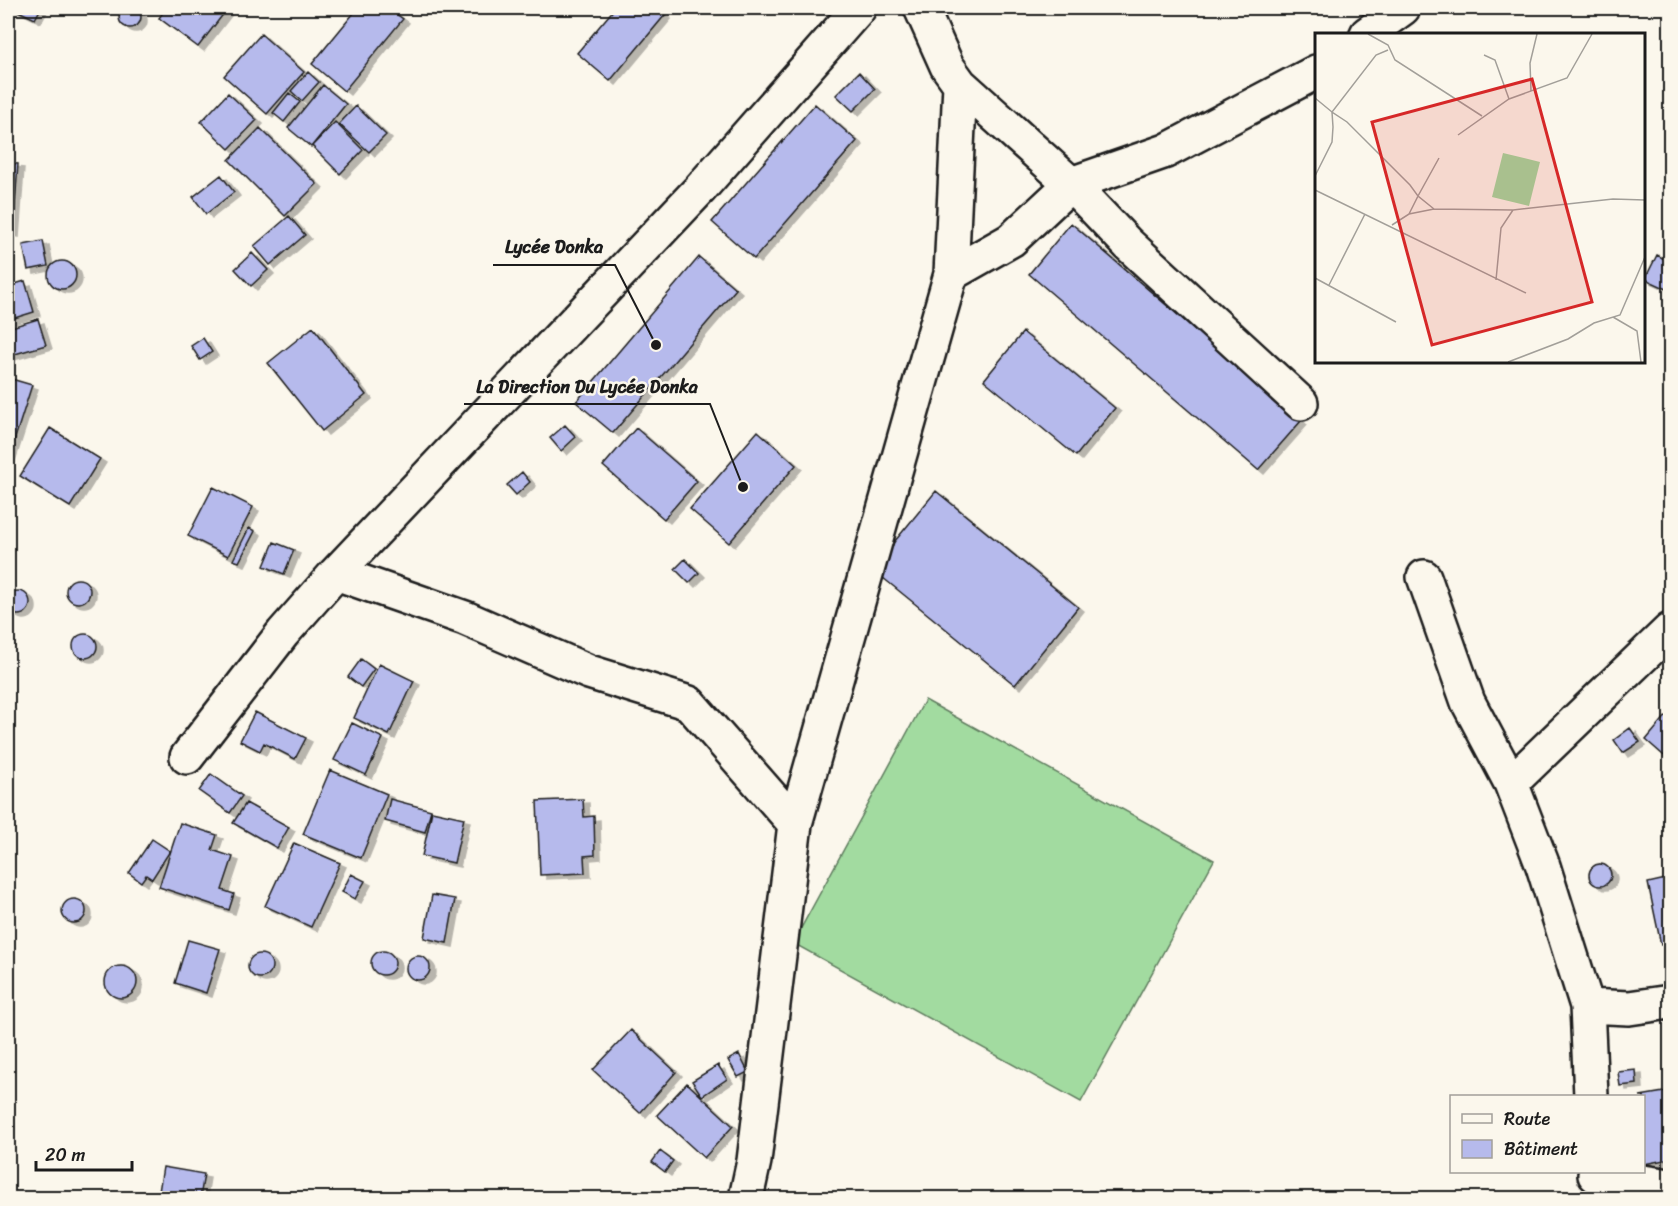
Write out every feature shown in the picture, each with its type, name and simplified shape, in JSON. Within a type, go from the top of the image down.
[{"type":"street","points":[[187,757],[284,633],[336,573],[700,189],[859,8]]},
{"type":"street","points":[[921,8],[947,66],[960,84],[1071,184],[1128,244],[1301,403]]},
{"type":"street","points":[[1368,33],[1403,8]]},
{"type":"street","points":[[951,274],[1011,240],[1071,184],[1166,151],[1315,73]]},
{"type":"street","points":[[746,1198],[754,1161],[795,824],[951,274],[960,84]]},
{"type":"street","points":[[336,573],[465,618],[589,672],[689,703],[795,824]]},
{"type":"street","points":[[1424,577],[1468,702],[1511,783],[1543,866],[1587,1006],[1591,1095]]},
{"type":"street","points":[[1511,783],[1671,630]]},
{"type":"street","points":[[1587,1006],[1629,1008],[1671,1002]]},
{"type":"street","points":[[1596,1182],[1671,1186]]},
{"type":"green space","points":[[925,700],[1214,860],[1081,1102],[793,943]]},
{"type":"building","points":[[126,6],[134,6],[141,13],[141,21],[134,28],[126,28],[119,21],[119,13]]},
{"type":"building","points":[[12,8],[41,8],[35,19]]},
{"type":"building","points":[[166,8],[228,8],[198,47],[159,18]]},
{"type":"building","points":[[358,8],[388,8],[403,19],[344,91],[312,64]]},
{"type":"building","points":[[615,8],[657,8],[665,15],[610,81],[577,53]]},
{"type":"building","points":[[261,34],[304,72],[267,114],[224,76]]},
{"type":"building","points":[[308,72],[319,82],[302,101],[291,91]]},
{"type":"building","points":[[859,72],[875,89],[853,111],[836,95]]},
{"type":"building","points":[[323,85],[346,104],[311,147],[288,128]]},
{"type":"building","points":[[228,93],[257,120],[229,149],[201,122]]},
{"type":"building","points":[[289,93],[300,102],[284,122],[273,113]]},
{"type":"building","points":[[815,104],[857,141],[754,259],[712,222]]},
{"type":"building","points":[[356,106],[386,135],[369,152],[339,124]]},
{"type":"building","points":[[335,122],[363,150],[340,174],[312,146]]},
{"type":"building","points":[[260,128],[317,184],[285,216],[229,160]]},
{"type":"building","points":[[8,163],[18,164],[13,233],[8,232]]},
{"type":"building","points":[[221,175],[234,192],[206,214],[193,197]]},
{"type":"building","points":[[289,216],[305,235],[270,265],[254,246]]},
{"type":"building","points":[[1071,223],[1301,421],[1258,470],[1029,274]]},
{"type":"building","points":[[43,241],[48,266],[28,270],[23,245]]},
{"type":"building","points":[[252,253],[268,270],[251,286],[235,269]]},
{"type":"building","points":[[1657,255],[1670,262],[1670,283],[1667,289],[1645,279]]},
{"type":"building","points":[[699,257],[736,289],[613,433],[576,402]]},
{"type":"building","points":[[62,261],[72,265],[76,275],[72,285],[62,289],[52,285],[48,275],[52,265]]},
{"type":"building","points":[[25,281],[34,312],[8,320],[8,286]]},
{"type":"building","points":[[38,319],[46,345],[8,356],[8,328]]},
{"type":"building","points":[[313,327],[366,395],[322,431],[268,363]]},
{"type":"building","points":[[1023,332],[1115,408],[1076,456],[984,380]]},
{"type":"building","points":[[203,338],[212,352],[200,360],[191,346]]},
{"type":"building","points":[[8,378],[32,385],[8,460]]},
{"type":"building","points":[[565,425],[576,437],[561,451],[550,438]]},
{"type":"building","points":[[50,428],[100,459],[70,507],[20,476]]},
{"type":"building","points":[[636,428],[697,481],[664,519],[603,466]]},
{"type":"building","points":[[758,431],[796,465],[729,543],[690,509]]},
{"type":"building","points":[[522,472],[530,482],[516,495],[507,485]]},
{"type":"building","points":[[213,487],[253,507],[228,556],[188,536]]},
{"type":"building","points":[[936,491],[1078,607],[1015,685],[872,569]]},
{"type":"building","points":[[249,528],[255,531],[239,562],[233,560]]},
{"type":"building","points":[[274,542],[294,550],[284,574],[264,566]]},
{"type":"building","points":[[685,559],[699,573],[689,583],[675,569]]},
{"type":"building","points":[[78,579],[87,582],[90,591],[87,600],[78,603],[69,600],[66,591],[69,582]]},
{"type":"building","points":[[18,591],[23,592],[29,598],[29,608],[23,614],[18,615],[13,614],[7,608],[6,603],[7,598],[13,592]]},
{"type":"building","points":[[85,634],[94,637],[97,646],[94,655],[85,658],[76,655],[73,646],[76,637]]},
{"type":"building","points":[[361,659],[374,669],[361,687],[348,677]]},
{"type":"building","points":[[379,664],[414,681],[389,735],[354,718]]},
{"type":"building","points":[[255,712],[306,738],[295,759],[264,743],[260,751],[240,741]]},
{"type":"building","points":[[1666,716],[1670,720],[1670,761],[1646,740]]},
{"type":"building","points":[[352,723],[383,738],[366,775],[334,760]]},
{"type":"building","points":[[1630,728],[1640,742],[1623,753],[1614,740]]},
{"type":"building","points":[[330,770],[387,794],[361,858],[303,834]]},
{"type":"building","points":[[211,774],[242,796],[230,813],[199,791]]},
{"type":"building","points":[[390,799],[431,810],[425,832],[385,821]]},
{"type":"building","points":[[583,799],[584,817],[594,816],[595,855],[584,856],[585,873],[540,875],[537,801]]},
{"type":"building","points":[[246,803],[289,827],[277,848],[233,823]]},
{"type":"building","points":[[432,811],[464,818],[454,863],[422,856]]},
{"type":"building","points":[[180,823],[217,835],[212,850],[233,857],[222,890],[234,894],[229,910],[159,887]]},
{"type":"building","points":[[152,839],[170,851],[152,879],[146,875],[141,882],[129,873]]},
{"type":"building","points":[[294,843],[340,863],[311,927],[265,906]]},
{"type":"building","points":[[1600,864],[1608,867],[1611,875],[1608,883],[1600,886],[1592,883],[1589,875],[1592,867]]},
{"type":"building","points":[[351,874],[365,881],[355,899],[342,892]]},
{"type":"building","points":[[1670,878],[1670,943],[1661,945],[1648,883]]},
{"type":"building","points":[[432,895],[455,899],[447,943],[424,938]]},
{"type":"building","points":[[74,899],[83,902],[86,911],[83,920],[74,923],[65,920],[62,911],[65,902]]},
{"type":"building","points":[[188,940],[220,949],[206,993],[175,983]]},
{"type":"building","points":[[383,951],[392,954],[395,963],[392,972],[383,975],[374,972],[371,963],[374,954]]},
{"type":"building","points":[[260,954],[269,957],[272,966],[269,975],[260,978],[251,975],[248,966],[251,957]]},
{"type":"building","points":[[418,956],[427,959],[430,968],[427,977],[418,980],[409,977],[406,968],[409,959]]},
{"type":"building","points":[[121,966],[132,971],[137,982],[132,993],[121,998],[110,993],[105,982],[110,971]]},
{"type":"building","points":[[631,1030],[676,1072],[640,1113],[593,1070]]},
{"type":"building","points":[[739,1054],[748,1072],[738,1077],[728,1060]]},
{"type":"building","points":[[718,1065],[727,1079],[702,1096],[692,1081]]},
{"type":"building","points":[[1636,1070],[1637,1084],[1620,1086],[1618,1072]]},
{"type":"building","points":[[687,1083],[733,1126],[704,1158],[657,1115]]},
{"type":"building","points":[[1670,1091],[1670,1159],[1645,1164],[1645,1095]]},
{"type":"building","points":[[660,1151],[673,1161],[665,1172],[652,1162]]},
{"type":"building","points":[[163,1167],[204,1174],[200,1198],[158,1198]]},
{"type":"place","name":"Lycée Donka","points":[[656,345]]},
{"type":"place","name":"La Direction Du Lycée Donka","points":[[743,487]]}]
